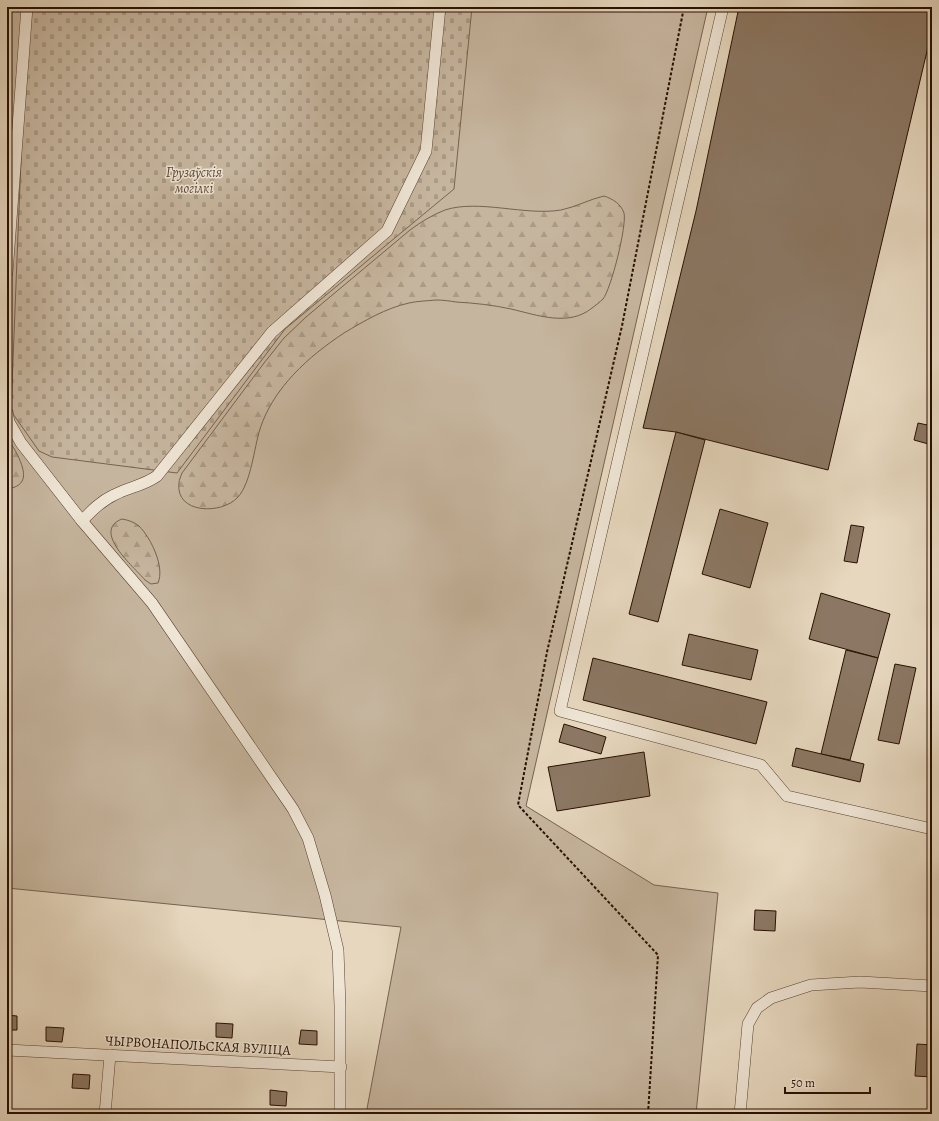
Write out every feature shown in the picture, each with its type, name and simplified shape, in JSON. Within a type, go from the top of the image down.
[{"type":"street","points":[[7,273],[27,7]]},
{"type":"street","points":[[82,521],[98,504],[114,495],[142,485],[157,476],[272,332],[386,231],[426,151],[440,7]]},
{"type":"street","points":[[722,7],[560,711],[760,765],[787,796],[932,829]]},
{"type":"street","points":[[7,412],[9,422],[21,443],[82,521],[152,603],[293,809],[308,838],[325,895],[338,950],[340,984],[340,1114]]},
{"type":"street","points":[[740,1114],[748,1024],[757,1008],[770,998],[811,985],[860,982],[932,986]]},
{"type":"street","name":"ЧЫРВОНАПОЛЬСКАЯ ВУЛІЦА","points":[[7,1050],[341,1067]]},
{"type":"street","points":[[104,1114],[110,1055]]},
{"type":"path","points":[[648,1114],[658,955]]},
{"type":"green space","points":[[7,7],[708,7],[526,806],[654,885],[718,893],[696,1114],[366,1114],[401,927],[7,888]]},
{"type":"green space","name":"Грузаўскія могілкі","points":[[27,7],[472,7],[454,189],[285,329],[177,473],[52,457],[39,451],[11,411]]},
{"type":"green space","points":[[604,196],[613,200],[621,207],[624,213],[623,231],[614,271],[606,293],[603,299],[592,308],[583,314],[573,317],[553,318],[490,305],[436,300],[419,301],[400,305],[375,315],[344,333],[318,352],[294,374],[283,387],[266,414],[260,429],[246,483],[238,497],[231,503],[211,509],[192,506],[184,501],[180,493],[179,482],[182,473],[284,338],[306,317],[422,221],[445,210],[458,207],[472,206],[532,211],[561,210]]},
{"type":"green space","points":[[7,440],[17,454],[22,467],[23,477],[19,485],[7,489]]},
{"type":"green space","points":[[122,519],[131,521],[139,526],[144,531],[152,545],[156,553],[160,569],[158,583],[151,584],[145,580],[118,549],[111,532],[114,525]]},
{"type":"building","points":[[739,7],[932,7],[932,30],[828,470],[676,432],[643,428],[696,211]]},
{"type":"building","points":[[918,423],[932,426],[932,445],[914,440]]},
{"type":"building","points":[[676,432],[705,440],[658,622],[629,614]]},
{"type":"building","points":[[720,509],[768,523],[750,588],[702,574]]},
{"type":"building","points":[[851,525],[864,527],[857,563],[844,561]]},
{"type":"building","points":[[821,593],[890,614],[878,658],[809,639]]},
{"type":"building","points":[[689,634],[758,650],[751,680],[682,665]]},
{"type":"building","points":[[846,650],[878,658],[850,760],[821,754]]},
{"type":"building","points":[[593,658],[767,702],[756,744],[583,700]]},
{"type":"building","points":[[895,664],[916,668],[899,744],[878,740]]},
{"type":"building","points":[[564,724],[606,737],[601,754],[559,742]]},
{"type":"building","points":[[796,748],[864,764],[860,782],[792,766]]},
{"type":"building","points":[[644,752],[650,796],[557,811],[548,767]]},
{"type":"building","points":[[755,910],[776,911],[775,931],[754,930]]},
{"type":"building","points":[[7,1015],[17,1016],[17,1030],[7,1030]]},
{"type":"building","points":[[216,1023],[233,1024],[232,1038],[216,1037]]},
{"type":"building","points":[[46,1027],[64,1028],[62,1042],[46,1041]]},
{"type":"building","points":[[301,1030],[317,1031],[317,1045],[299,1044]]},
{"type":"building","points":[[917,1044],[932,1045],[932,1077],[915,1076]]},
{"type":"building","points":[[73,1074],[90,1075],[89,1089],[72,1088]]},
{"type":"building","points":[[7,1082],[10,1082],[9,1096],[7,1096]]},
{"type":"building","points":[[270,1090],[287,1092],[286,1106],[270,1105]]}]
